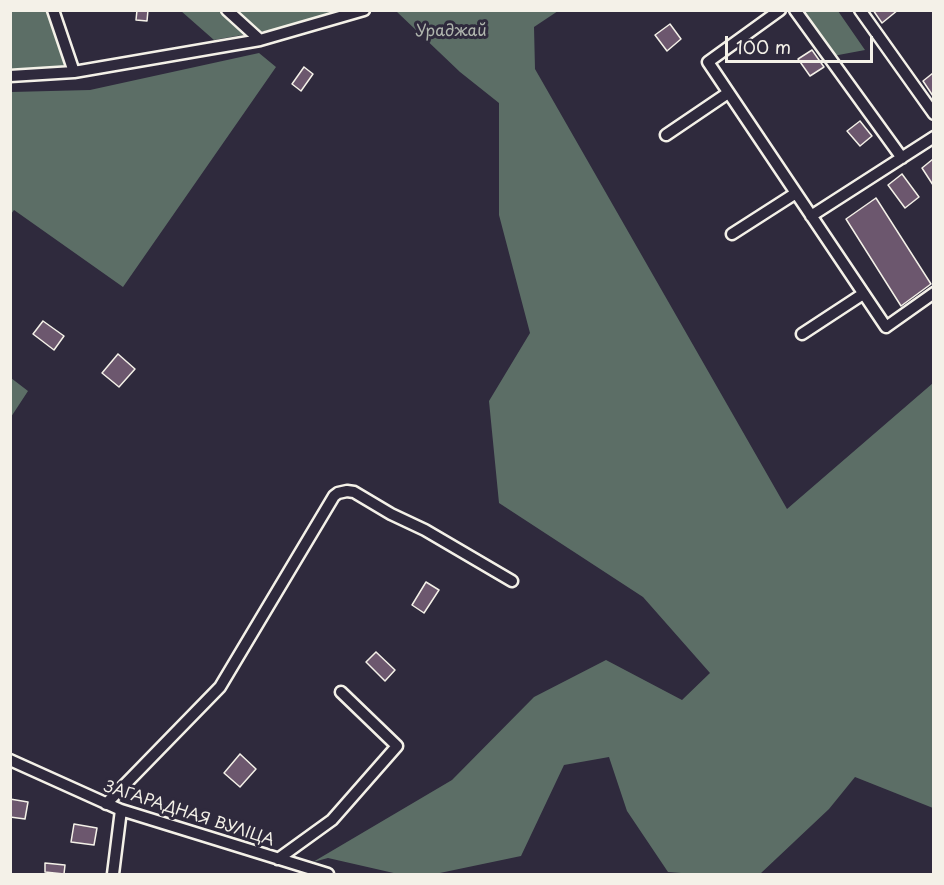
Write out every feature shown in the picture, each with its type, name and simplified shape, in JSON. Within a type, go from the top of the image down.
[{"type":"street","points":[[53,10],[74,72]]},
{"type":"street","points":[[227,10],[260,40]]},
{"type":"street","points":[[10,76],[74,72],[260,40],[363,10]]},
{"type":"street","points":[[780,10],[708,62],[886,327],[933,293]]},
{"type":"street","points":[[795,10],[902,158]]},
{"type":"street","points":[[860,10],[933,114]]},
{"type":"street","points":[[666,135],[728,93]]},
{"type":"street","points":[[811,216],[933,137]]},
{"type":"street","points":[[732,234],[796,193]]},
{"type":"street","points":[[802,334],[863,294]]},
{"type":"street","points":[[106,804],[220,687],[334,496],[338,493],[347,490],[354,492],[512,580]]},
{"type":"street","points":[[278,860],[332,820],[397,746],[341,692]]},
{"type":"street","name":"ЗАГАРАДНАЯ ВУЛІЦА","points":[[10,760],[121,810],[328,874]]},
{"type":"street","points":[[113,874],[121,810]]},
{"type":"green space","points":[[11,11],[56,11],[77,67],[11,71]]},
{"type":"green space","name":"Ураджай","points":[[181,11],[370,11],[214,40]]},
{"type":"green space","points":[[396,11],[558,11],[534,27],[535,69],[787,509],[933,383],[933,808],[855,777],[829,809],[760,874],[668,872],[627,811],[609,757],[564,765],[521,856],[435,874],[398,874],[328,858],[313,862],[452,780],[534,697],[606,660],[682,700],[710,673],[643,597],[499,503],[489,401],[530,333],[499,215],[499,103],[460,72]]},
{"type":"green space","points":[[801,11],[838,11],[865,50],[833,56]]},
{"type":"green space","points":[[259,53],[276,67],[123,287],[14,210],[11,214],[11,92],[90,90]]},
{"type":"green space","points":[[11,378],[28,391],[11,417]]},
{"type":"building","points":[[137,10],[148,10],[147,21],[136,20]]},
{"type":"building","points":[[873,10],[898,10],[882,23]]},
{"type":"building","points":[[670,24],[681,39],[667,51],[655,35]]},
{"type":"building","points":[[812,50],[824,67],[810,76],[798,59]]},
{"type":"building","points":[[304,67],[313,74],[301,91],[292,84]]},
{"type":"building","points":[[933,73],[933,96],[923,81]]},
{"type":"building","points":[[860,121],[872,136],[860,146],[847,131]]},
{"type":"building","points":[[933,159],[933,185],[922,168]]},
{"type":"building","points":[[902,174],[919,197],[905,208],[888,185]]},
{"type":"building","points":[[876,198],[931,284],[901,306],[846,219]]},
{"type":"building","points":[[43,321],[64,336],[54,350],[33,334]]},
{"type":"building","points":[[118,354],[135,369],[119,387],[102,373]]},
{"type":"building","points":[[426,582],[439,590],[424,613],[412,605]]},
{"type":"building","points":[[376,652],[395,670],[385,681],[366,662]]},
{"type":"building","points":[[240,754],[256,769],[240,787],[224,773]]},
{"type":"building","points":[[10,799],[28,802],[25,819],[10,817]]},
{"type":"building","points":[[74,824],[97,828],[94,845],[71,842]]},
{"type":"building","points":[[45,863],[65,865],[64,874],[45,872]]}]
